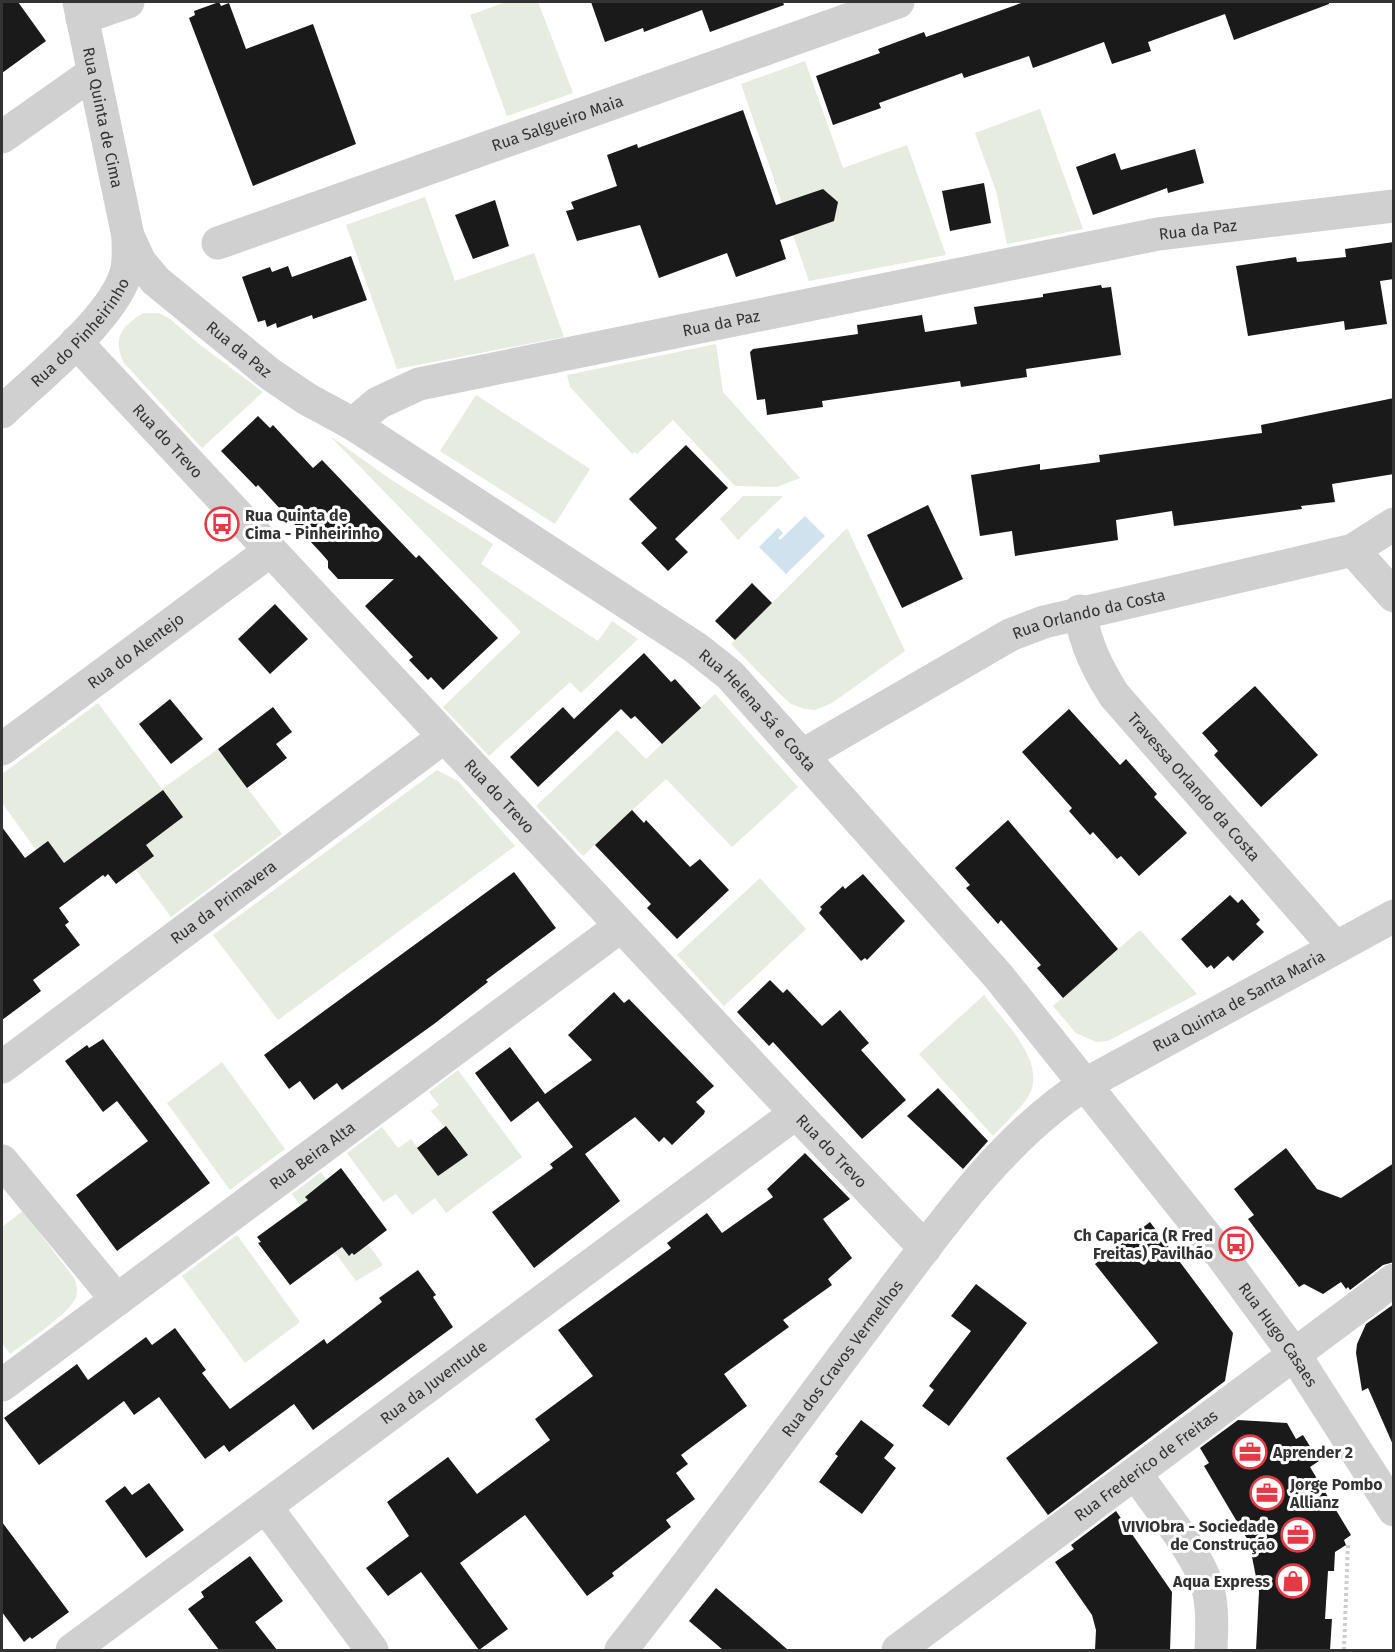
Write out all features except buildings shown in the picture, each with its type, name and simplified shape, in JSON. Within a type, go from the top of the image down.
[{"type":"street","points":[[80,10],[128,2]]},
{"type":"street","name":"Rua Salgueiro Maia","points":[[218,243],[898,2]]},
{"type":"street","name":"Rua Quinta de Cima","points":[[80,10],[128,236]]},
{"type":"street","points":[[2,137],[93,73]]},
{"type":"street","name":"Rua da Paz","points":[[128,236],[140,262],[156,281],[270,374],[307,399],[353,424],[378,403],[396,392],[419,384],[1148,235],[1394,206]]},
{"type":"street","name":"Rua do Pinheirinho","points":[[2,412],[76,342],[117,295],[127,269],[128,236]]},
{"type":"street","name":"Rua do Trevo","points":[[76,342],[796,1113],[925,1248]]},
{"type":"street","name":"Rua Helena Sá e Costa","points":[[353,424],[696,648],[730,675],[999,977],[1084,1084]]},
{"type":"street","name":"Rua Orlando da Costa","points":[[803,755],[1010,635],[1080,611],[1353,550],[1394,524]]},
{"type":"street","points":[[1353,550],[1394,596]]},
{"type":"street","name":"Rua do Alentejo","points":[[2,749],[270,551]]},
{"type":"street","name":"Travessa Orlando da Costa","points":[[1080,611],[1084,636],[1094,663],[1114,695],[1334,946]]},
{"type":"street","name":"Rua da Primavera","points":[[2,1067],[444,737]]},
{"type":"street","name":"Rua Quinta de Santa Maria","points":[[1084,1084],[1334,946],[1394,916]]},
{"type":"street","name":"Rua Beira Alta","points":[[2,1385],[621,926]]},
{"type":"street","name":"Rua dos Cravos Vermelhos","points":[[621,1650],[952,1212],[1029,1127],[1054,1104],[1084,1084]]},
{"type":"street","name":"Rua Hugo Casaes","points":[[1084,1084],[1257,1300],[1394,1510]]},
{"type":"street","name":"Rua da Juventude","points":[[72,1650],[796,1113]]},
{"type":"street","points":[[2,1161],[117,1300]]},
{"type":"street","name":"Rua Frederico de Freitas","points":[[898,1650],[1394,1280]]},
{"type":"street","points":[[1136,1474],[1197,1563],[1207,1586],[1212,1623],[1211,1650]]},
{"type":"street","points":[[266,1507],[372,1650]]},
{"type":"path","points":[[1344,1650],[1348,1544]]},
{"type":"shaded area","points":[[506,2],[538,2],[573,93],[507,116],[470,15]]},
{"type":"shaded area","points":[[805,61],[843,168],[907,145],[946,255],[809,281],[741,84]]},
{"type":"shaded area","points":[[1040,109],[1083,229],[1007,244],[996,191],[975,133]]},
{"type":"shaded area","points":[[425,197],[455,281],[534,253],[564,337],[397,369],[346,225]]},
{"type":"shaded area","points":[[143,313],[159,313],[170,319],[263,392],[202,448],[124,363],[120,354],[119,340],[124,328]]},
{"type":"shaded area","points":[[716,344],[723,392],[800,478],[777,487],[735,486],[673,420],[637,454],[635,452],[632,454],[570,387],[567,375]]},
{"type":"shaded area","points":[[476,395],[590,469],[555,524],[440,451]]},
{"type":"shaded area","points":[[330,436],[390,479],[493,544],[481,564],[598,641],[612,621],[638,639],[581,693],[570,682],[489,756],[443,707],[521,632]]},
{"type":"shaded area","points":[[743,496],[783,496],[738,540],[720,519]]},
{"type":"shaded area","points":[[847,528],[905,651],[832,703],[815,710],[805,709],[791,704],[731,644]]},
{"type":"shaded area","points":[[715,694],[798,787],[732,847],[666,779],[583,856],[536,806],[617,730],[646,759]]},
{"type":"shaded area","points":[[98,703],[162,789],[218,749],[282,834],[171,917],[107,831],[52,872],[2,803],[2,774]]},
{"type":"shaded area","points":[[437,770],[458,781],[515,846],[278,1020],[213,935]]},
{"type":"shaded area","points":[[760,878],[806,929],[724,1006],[677,955]]},
{"type":"shaded area","points":[[1140,930],[1197,994],[1108,1041],[1096,1042],[1076,1033],[1053,1006]]},
{"type":"shaded area","points":[[984,995],[1021,1043],[1033,1070],[1033,1084],[1028,1097],[993,1136],[919,1054]]},
{"type":"shaded area","points":[[222,1062],[285,1149],[230,1190],[167,1103]]},
{"type":"shaded area","points":[[458,1070],[522,1157],[446,1213],[435,1198],[412,1215],[396,1194],[383,1202],[347,1153],[382,1127],[398,1148],[411,1139],[438,1176],[467,1154],[431,1111],[439,1105],[429,1092]]},
{"type":"shaded area","points":[[321,1172],[327,1181],[306,1198],[349,1255],[354,1255],[368,1244],[383,1265],[356,1281],[292,1194]]},
{"type":"shaded area","points":[[23,1211],[74,1278],[77,1292],[72,1304],[65,1311],[10,1354],[2,1343],[2,1227]]},
{"type":"shaded area","points":[[237,1235],[300,1322],[245,1363],[182,1276]]},
{"type":"water","points":[[805,516],[825,536],[786,574],[759,547],[778,528],[783,533],[778,538],[780,540]]},
{"type":"place","name":"Rua Quinta de Cima - Pinheirinho","points":[[222,524]]},
{"type":"place","name":"Ch Caparica (R Fred Freitas) Pavilhão","points":[[1236,1244]]},
{"type":"place","name":"Aprender 2","points":[[1250,1452]]},
{"type":"place","name":"Jorge Pombo Allianz","points":[[1267,1493]]},
{"type":"place","name":"VIVIObra - Sociedade de Construção","points":[[1298,1535]]},
{"type":"place","name":"Aqua Express","points":[[1293,1581]]}]
